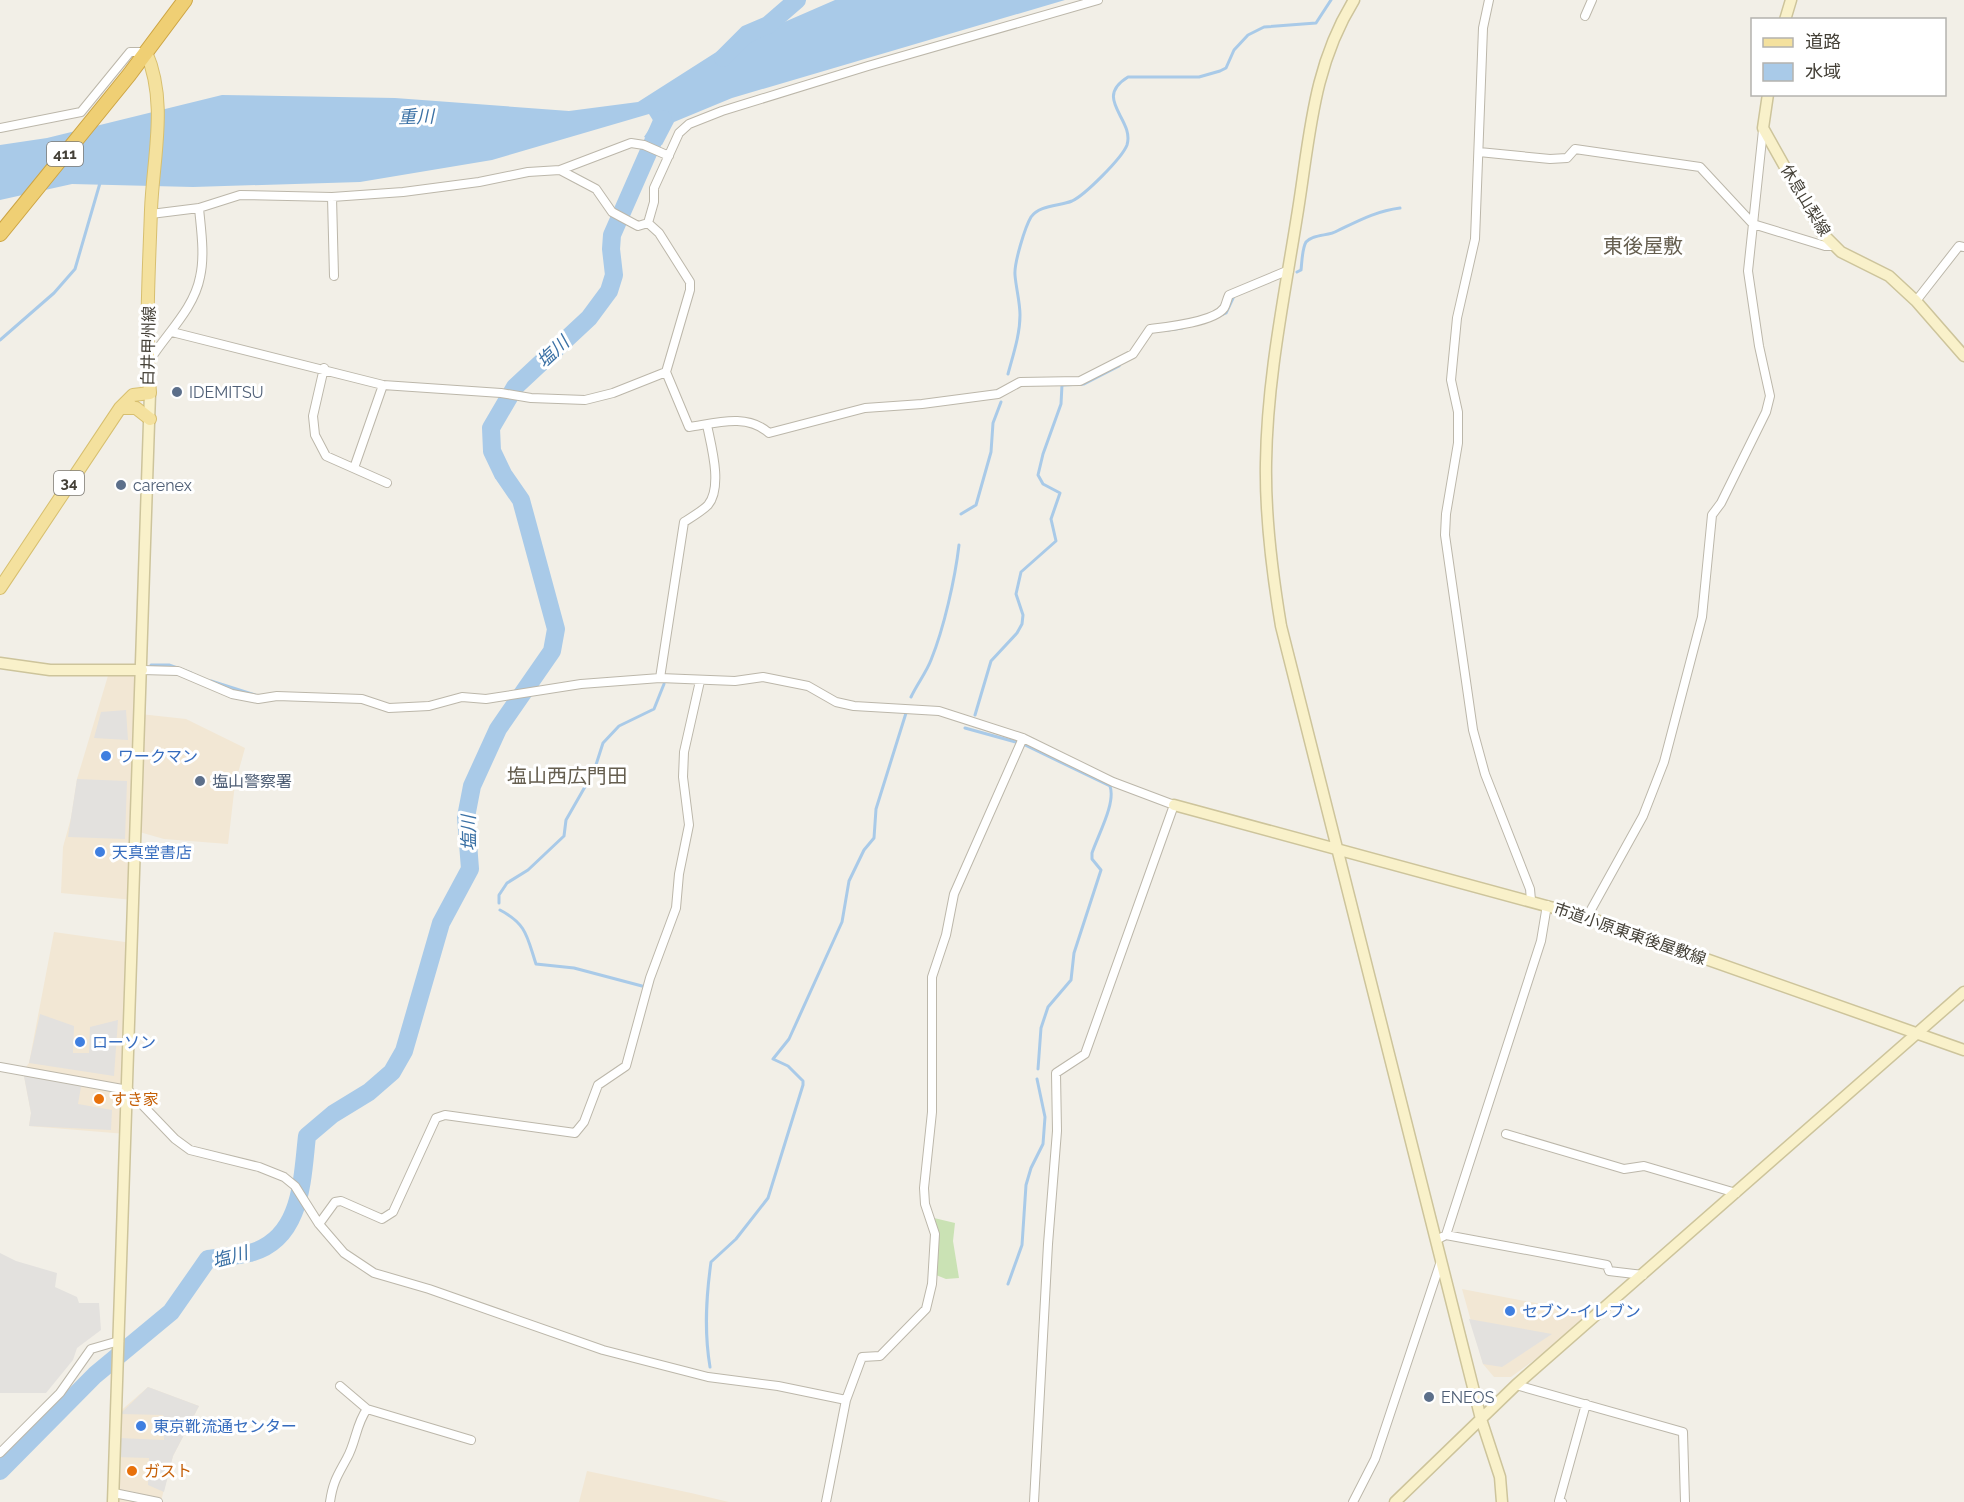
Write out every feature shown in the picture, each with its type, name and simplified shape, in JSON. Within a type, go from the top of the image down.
[{"type":"highway","name":"411","points":[[0,234],[129,75],[186,0]]},
{"type":"main road","name":"白井甲州線","points":[[0,588],[120,408],[133,395],[150,393],[148,364],[151,212],[159,96],[154,71],[146,52]]},
{"type":"main road","points":[[120,408],[136,408],[150,419]]},
{"type":"street","points":[[648,223],[654,202],[654,188],[679,133],[689,124],[722,111],[1098,0]]},
{"type":"street","points":[[1354,0],[1332,40],[1318,82],[1268,416],[1266,463],[1269,543],[1281,626],[1441,1238],[1441,1260],[1481,1419],[1500,1477],[1502,1502]]},
{"type":"street","points":[[1489,0],[1483,28],[1475,239],[1457,318],[1451,380],[1458,412],[1458,443],[1446,514],[1445,535],[1473,730],[1485,774],[1530,889],[1531,900]]},
{"type":"street","points":[[1585,16],[1592,0]]},
{"type":"street","points":[[1786,18],[1791,0]]},
{"type":"street","points":[[0,128],[81,111],[130,52],[146,52]]},
{"type":"street","points":[[1587,917],[1643,816],[1664,762],[1702,617],[1712,515],[1721,503],[1766,412],[1770,396],[1759,346],[1748,271],[1768,96]]},
{"type":"street","name":"休息山梨線","points":[[1763,128],[1822,232],[1841,252],[1878,269],[1916,301],[1964,356]]},
{"type":"street","points":[[151,212],[199,207],[240,195],[332,197],[403,192],[528,172],[560,170],[631,143],[644,145],[669,156]]},
{"type":"street","points":[[1479,152],[1550,159],[1567,158],[1575,149],[1700,168],[1753,224],[1825,246],[1835,246]]},
{"type":"street","points":[[560,170],[596,189],[612,212],[638,226],[648,223]]},
{"type":"street","points":[[332,197],[334,276]]},
{"type":"street","points":[[148,364],[172,332],[200,278],[202,254],[199,207]]},
{"type":"street","points":[[648,223],[659,233],[690,282],[690,290],[666,372],[689,427],[732,420],[759,423],[769,433],[865,408],[998,394],[1020,382],[1080,381],[1132,354],[1150,329],[1177,326],[1217,314],[1224,308],[1229,295],[1289,270]]},
{"type":"street","points":[[1916,301],[1959,246],[1964,247]]},
{"type":"street","points":[[172,332],[324,368],[383,385],[501,393],[531,398],[585,400],[613,393],[666,372]]},
{"type":"street","points":[[324,368],[313,416],[315,435],[326,456],[387,483]]},
{"type":"street","points":[[354,468],[383,385]]},
{"type":"street","points":[[150,393],[113,1497],[158,1502]]},
{"type":"street","points":[[660,678],[684,522],[709,504],[714,487],[715,460],[707,425]]},
{"type":"street","points":[[0,663],[50,670],[178,671],[232,694],[258,699],[277,696],[362,699],[389,708],[429,706],[462,697],[486,699],[581,684],[660,678],[735,681],[763,677],[808,686],[836,702],[939,711],[1174,805],[1085,1054],[1056,1073],[1057,1131],[1048,1244],[1034,1502]]},
{"type":"street","points":[[319,1224],[335,1202],[341,1201],[382,1219],[393,1212],[436,1118],[445,1115],[575,1132],[584,1122],[598,1085],[626,1066],[650,978],[676,908],[679,874],[689,825],[683,777],[684,752],[700,681]]},
{"type":"street","points":[[826,1502],[846,1401],[862,1357],[880,1356],[926,1309],[932,1284],[935,1234],[925,1204],[924,1188],[932,1112],[932,976],[946,935],[954,894],[1021,742]]},
{"type":"street","name":"市道小原東東後屋敷線","points":[[1174,805],[1587,917],[1916,1035],[1964,1050]]},
{"type":"street","points":[[1441,1238],[1535,961],[1547,905]]},
{"type":"street","points":[[1395,1502],[1516,1385],[1964,992]]},
{"type":"street","points":[[0,1067],[128,1090],[175,1139],[190,1150],[259,1167],[284,1177],[295,1186],[319,1224],[344,1253],[374,1273],[429,1289],[572,1340],[708,1377],[778,1386],[846,1401]]},
{"type":"street","points":[[1506,1134],[1624,1169],[1644,1166],[1736,1193]]},
{"type":"street","points":[[1441,1238],[1607,1265],[1609,1271],[1643,1275]]},
{"type":"street","points":[[1353,1502],[1375,1459],[1441,1260]]},
{"type":"street","points":[[0,1453],[60,1393],[91,1349],[119,1341]]},
{"type":"street","points":[[1516,1385],[1647,1424],[1683,1432],[1685,1502]]},
{"type":"street","points":[[340,1386],[367,1408],[471,1440]]},
{"type":"street","points":[[1562,1502],[1559,1501],[1586,1404]]},
{"type":"street","points":[[330,1502],[333,1483],[347,1458],[359,1420],[367,1408]]},
{"type":"shaded area","points":[[110,669],[142,670],[140,714],[186,719],[245,748],[235,784],[228,844],[164,839],[136,831],[133,900],[61,893],[63,847],[71,818],[77,779]]},
{"type":"shaded area","points":[[126,710],[128,740],[94,738],[101,712]]},
{"type":"shaded area","points":[[77,779],[127,781],[125,839],[68,837]]},
{"type":"shaded area","points":[[54,932],[132,943],[126,1134],[29,1126],[31,1113],[23,1071],[29,1063]]},
{"type":"shaded area","points":[[40,1014],[74,1026],[73,1053],[89,1053],[90,1027],[118,1020],[114,1076],[29,1063]]},
{"type":"shaded area","points":[[23,1071],[82,1081],[78,1104],[112,1110],[111,1130],[29,1126],[31,1113]]},
{"type":"shaded area","points":[[0,1253],[16,1261],[57,1273],[55,1287],[77,1297],[79,1303],[99,1303],[101,1330],[77,1348],[73,1360],[46,1393],[0,1393]]},
{"type":"shaded area","points":[[1462,1289],[1588,1313],[1549,1349],[1511,1377],[1494,1377],[1483,1364]]},
{"type":"shaded area","points":[[1469,1319],[1552,1334],[1502,1367],[1483,1364]]},
{"type":"shaded area","points":[[148,1387],[199,1406],[173,1456],[161,1501],[131,1491],[117,1492],[158,1502],[113,1502],[117,1414]]},
{"type":"shaded area","points":[[148,1387],[199,1406],[173,1456],[164,1492],[148,1485],[149,1458],[116,1457],[119,1438],[164,1440],[163,1415],[120,1414]]},
{"type":"shaded area","points":[[587,1471],[691,1493],[729,1502],[579,1502]]},
{"type":"green space","points":[[934,1218],[955,1223],[953,1241],[959,1278],[946,1279],[936,1275]]},
{"type":"water","points":[[835,0],[1065,0],[732,98],[674,122],[662,145],[644,137],[654,122],[649,114],[492,160],[360,182],[193,187],[72,184],[0,200],[0,145],[47,138],[222,95],[395,98],[569,111],[638,102],[718,51]]},
{"type":"waterway","name":"重川","points":[[723,58],[747,34],[768,25],[797,0]]},
{"type":"waterway","points":[[1008,374],[1020,322],[1015,269],[1026,229],[1031,217],[1039,210],[1072,201],[1085,192],[1124,151],[1128,136],[1114,101],[1114,93],[1118,85],[1128,77],[1199,77],[1220,71],[1226,68],[1234,50],[1248,35],[1264,27],[1316,23],[1331,0]]},
{"type":"waterway","name":"塩川","points":[[0,1471],[95,1375],[171,1312],[208,1259],[250,1253],[267,1246],[280,1235],[290,1221],[296,1206],[307,1136],[333,1114],[369,1092],[392,1072],[404,1051],[441,923],[470,869],[466,817],[472,786],[498,729],[552,651],[556,629],[521,500],[503,474],[492,451],[491,428],[515,387],[589,318],[609,291],[614,275],[612,235],[663,119]]},
{"type":"waterway","points":[[0,340],[54,293],[75,269],[100,183]]},
{"type":"waterway","points":[[1297,272],[1301,270],[1304,248],[1309,239],[1334,233],[1375,214],[1400,208]]},
{"type":"waterway","points":[[1217,317],[1226,313],[1234,296]]},
{"type":"waterway","points":[[1168,330],[1182,328]]},
{"type":"waterway","points":[[975,715],[991,661],[1017,633],[1022,624],[1023,615],[1016,594],[1021,572],[1056,541],[1051,519],[1060,493],[1043,484],[1038,475],[1061,404],[1062,385],[1084,384],[1119,366]]},
{"type":"waterway","points":[[961,514],[976,505],[991,452],[993,423],[1001,402]]},
{"type":"waterway","points":[[911,697],[929,665],[945,619],[959,545]]},
{"type":"waterway","points":[[151,665],[169,665],[191,673]]},
{"type":"waterway","points":[[211,681],[255,695]]},
{"type":"waterway","points":[[499,903],[499,895],[507,883],[528,870],[564,836],[566,820],[594,771],[603,743],[619,726],[654,709],[664,684]]},
{"type":"waterway","points":[[710,1367],[706,1314],[711,1262],[736,1239],[768,1198],[803,1085],[803,1081],[788,1066],[773,1059],[789,1039],[842,922],[849,881],[864,850],[874,838],[876,809],[906,713]]},
{"type":"waterway","points":[[965,728],[1023,744],[1110,786],[1109,810],[1092,853],[1092,859],[1101,870],[1074,953],[1071,980],[1048,1007],[1041,1028],[1038,1069]]},
{"type":"waterway","points":[[500,910],[521,926],[536,964],[574,968],[642,986]]},
{"type":"waterway","points":[[1008,1284],[1022,1245],[1026,1185],[1031,1168],[1043,1144],[1045,1117],[1037,1079]]},
{"type":"place","name":"IDEMITSU","points":[[177,392]]},
{"type":"place","name":"carenex","points":[[121,485]]},
{"type":"place","name":"ワークマン","points":[[106,756]]},
{"type":"place","name":"塩山警察署","points":[[200,781]]},
{"type":"place","name":"天真堂書店","points":[[100,852]]},
{"type":"place","name":"ローソン","points":[[80,1042]]},
{"type":"place","name":"すき家","points":[[99,1099]]},
{"type":"place","name":"セブン-イレブン","points":[[1510,1311]]},
{"type":"place","name":"ENEOS","points":[[1429,1397]]},
{"type":"place","name":"東京靴流通センター","points":[[141,1426]]},
{"type":"place","name":"ガスト","points":[[132,1471]]},
{"type":"district","name":"東後屋敷","points":[[1643,246]]},
{"type":"district","name":"塩山西広門田","points":[[567,776]]}]
